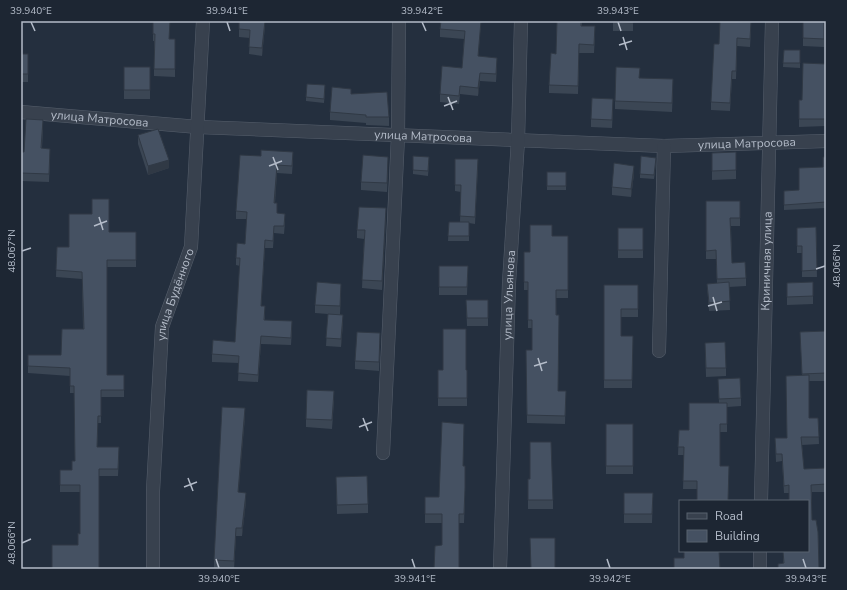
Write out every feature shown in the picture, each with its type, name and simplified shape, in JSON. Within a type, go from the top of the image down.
[{"type":"street","name":"улица Будённого","points":[[153,569],[153,491],[162,327],[191,247],[203,21]]},
{"type":"street","points":[[383,454],[398,136],[399,21]]},
{"type":"street","name":"улица Ульянова","points":[[500,569],[509,283],[518,140],[521,21]]},
{"type":"street","name":"Криничная улица","points":[[761,500],[768,142],[772,21]]},
{"type":"street","name":"улица Матросова","points":[[21,112],[198,127],[664,146],[826,141]]},
{"type":"street","points":[[659,351],[664,146]]},
{"type":"street","points":[[760,552],[760,569]]},
{"type":"building","points":[[153,21],[170,21],[169,39],[175,39],[175,69],[154,69],[155,34],[153,34]]},
{"type":"building","points":[[239,21],[265,21],[262,48],[249,47],[250,30],[239,29]]},
{"type":"building","points":[[441,21],[481,21],[478,56],[497,58],[496,74],[480,73],[478,88],[460,86],[459,96],[440,94],[442,66],[462,68],[465,31],[440,29]]},
{"type":"building","points":[[557,21],[581,21],[581,26],[595,26],[594,45],[579,44],[578,86],[549,85],[551,53],[556,54]]},
{"type":"building","points":[[633,21],[633,23],[613,22]]},
{"type":"building","points":[[720,21],[751,22],[750,39],[737,38],[736,71],[732,71],[730,103],[711,102],[714,44],[719,44]]},
{"type":"building","points":[[803,21],[824,21],[824,39],[803,38]]},
{"type":"building","points":[[784,50],[800,50],[800,63],[783,63]]},
{"type":"building","points":[[21,54],[28,54],[28,74],[21,74]]},
{"type":"building","points":[[803,63],[826,64],[826,119],[799,119],[799,100],[802,100]]},
{"type":"building","points":[[124,67],[150,67],[150,90],[124,90]]},
{"type":"building","points":[[616,67],[640,68],[639,78],[673,79],[672,103],[615,101]]},
{"type":"building","points":[[307,84],[325,85],[324,99],[306,97]]},
{"type":"building","points":[[332,87],[351,89],[351,94],[387,92],[389,117],[366,117],[366,115],[330,112]]},
{"type":"building","points":[[592,98],[613,99],[612,120],[591,119]]},
{"type":"building","points":[[26,119],[43,120],[41,148],[50,149],[49,174],[21,173],[21,152],[24,152]]},
{"type":"building","points":[[158,129],[169,160],[148,166],[138,135]]},
{"type":"building","points":[[261,150],[293,152],[292,166],[277,165],[274,203],[277,203],[277,213],[285,214],[284,226],[274,226],[273,241],[265,240],[261,306],[265,306],[264,320],[292,321],[291,338],[261,336],[258,375],[238,373],[239,356],[212,354],[213,340],[235,342],[240,258],[236,258],[237,243],[245,244],[247,212],[236,211],[240,155],[261,156]]},
{"type":"building","points":[[736,152],[736,170],[712,171],[712,153]]},
{"type":"building","points":[[363,155],[388,157],[387,183],[361,182]]},
{"type":"building","points":[[413,156],[429,157],[428,171],[413,170]]},
{"type":"building","points":[[641,156],[656,158],[654,175],[640,174]]},
{"type":"building","points":[[823,157],[826,157],[826,202],[784,205],[784,191],[799,190],[799,168],[823,167]]},
{"type":"building","points":[[455,159],[478,159],[475,217],[460,216],[461,185],[455,185]]},
{"type":"building","points":[[614,163],[634,166],[631,189],[612,187]]},
{"type":"building","points":[[547,172],[566,172],[566,186],[547,186]]},
{"type":"building","points":[[92,199],[109,199],[109,232],[136,232],[136,260],[107,260],[107,375],[124,375],[124,390],[101,390],[101,416],[98,416],[97,447],[119,447],[118,469],[99,469],[99,569],[52,569],[52,545],[78,545],[78,533],[80,534],[80,485],[60,485],[60,470],[72,470],[72,461],[75,461],[74,386],[70,386],[70,368],[28,366],[28,355],[61,355],[62,329],[84,329],[82,272],[56,270],[57,247],[69,247],[69,214],[92,214]]},
{"type":"building","points":[[706,201],[740,201],[740,218],[730,218],[732,263],[745,262],[746,278],[717,279],[716,250],[706,251]]},
{"type":"building","points":[[359,207],[386,208],[382,281],[362,280],[365,230],[357,230]]},
{"type":"building","points":[[449,222],[469,222],[469,236],[448,236]]},
{"type":"building","points":[[530,225],[552,225],[552,236],[568,236],[568,290],[556,290],[556,315],[559,315],[558,391],[566,391],[565,416],[527,415],[526,350],[532,350],[532,320],[528,320],[528,282],[524,282],[524,252],[530,252]]},
{"type":"building","points":[[816,227],[817,270],[802,271],[802,246],[797,246],[797,228]]},
{"type":"building","points":[[618,228],[643,228],[643,250],[618,250]]},
{"type":"building","points":[[439,266],[468,266],[467,287],[439,287]]},
{"type":"building","points":[[317,282],[341,284],[340,306],[315,305]]},
{"type":"building","points":[[729,282],[730,301],[709,303],[707,284]]},
{"type":"building","points":[[813,282],[813,296],[787,297],[787,283]]},
{"type":"building","points":[[604,285],[638,285],[638,309],[621,309],[621,336],[633,336],[632,380],[604,380]]},
{"type":"building","points":[[466,300],[488,300],[488,318],[467,318]]},
{"type":"building","points":[[328,314],[343,315],[341,339],[326,338]]},
{"type":"building","points":[[443,329],[466,329],[467,398],[438,398],[438,370],[443,370]]},
{"type":"building","points":[[826,331],[826,373],[802,374],[800,332]]},
{"type":"building","points":[[357,332],[380,333],[379,362],[355,361]]},
{"type":"building","points":[[725,342],[726,368],[706,368],[705,343]]},
{"type":"building","points":[[809,375],[809,418],[818,418],[819,437],[801,437],[804,469],[826,468],[826,484],[811,485],[812,520],[816,520],[818,532],[819,569],[778,569],[778,564],[784,563],[783,552],[809,552],[809,500],[789,500],[789,485],[784,486],[782,454],[776,454],[775,438],[787,438],[786,376]]},
{"type":"building","points":[[740,378],[741,398],[719,399],[718,379]]},
{"type":"building","points":[[307,390],[334,391],[332,420],[306,419]]},
{"type":"building","points":[[689,403],[727,403],[727,424],[720,424],[720,466],[729,466],[728,500],[697,500],[697,481],[683,481],[684,447],[678,447],[679,430],[689,430]]},
{"type":"building","points":[[222,407],[245,408],[238,492],[246,493],[242,528],[236,528],[234,561],[214,560]]},
{"type":"building","points":[[442,422],[464,424],[463,466],[465,466],[465,488],[464,514],[459,514],[459,569],[434,569],[435,546],[442,545],[442,514],[425,514],[425,497],[439,497]]},
{"type":"building","points":[[606,424],[633,424],[633,466],[606,466]]},
{"type":"building","points":[[530,442],[551,442],[553,500],[528,500],[528,479],[530,479]]},
{"type":"building","points":[[367,476],[368,504],[337,505],[336,477]]},
{"type":"building","points":[[624,493],[653,493],[652,514],[624,514]]},
{"type":"building","points":[[530,538],[555,538],[555,569],[531,569]]},
{"type":"building","points":[[684,552],[719,552],[720,569],[674,569],[674,558],[684,558]]}]
